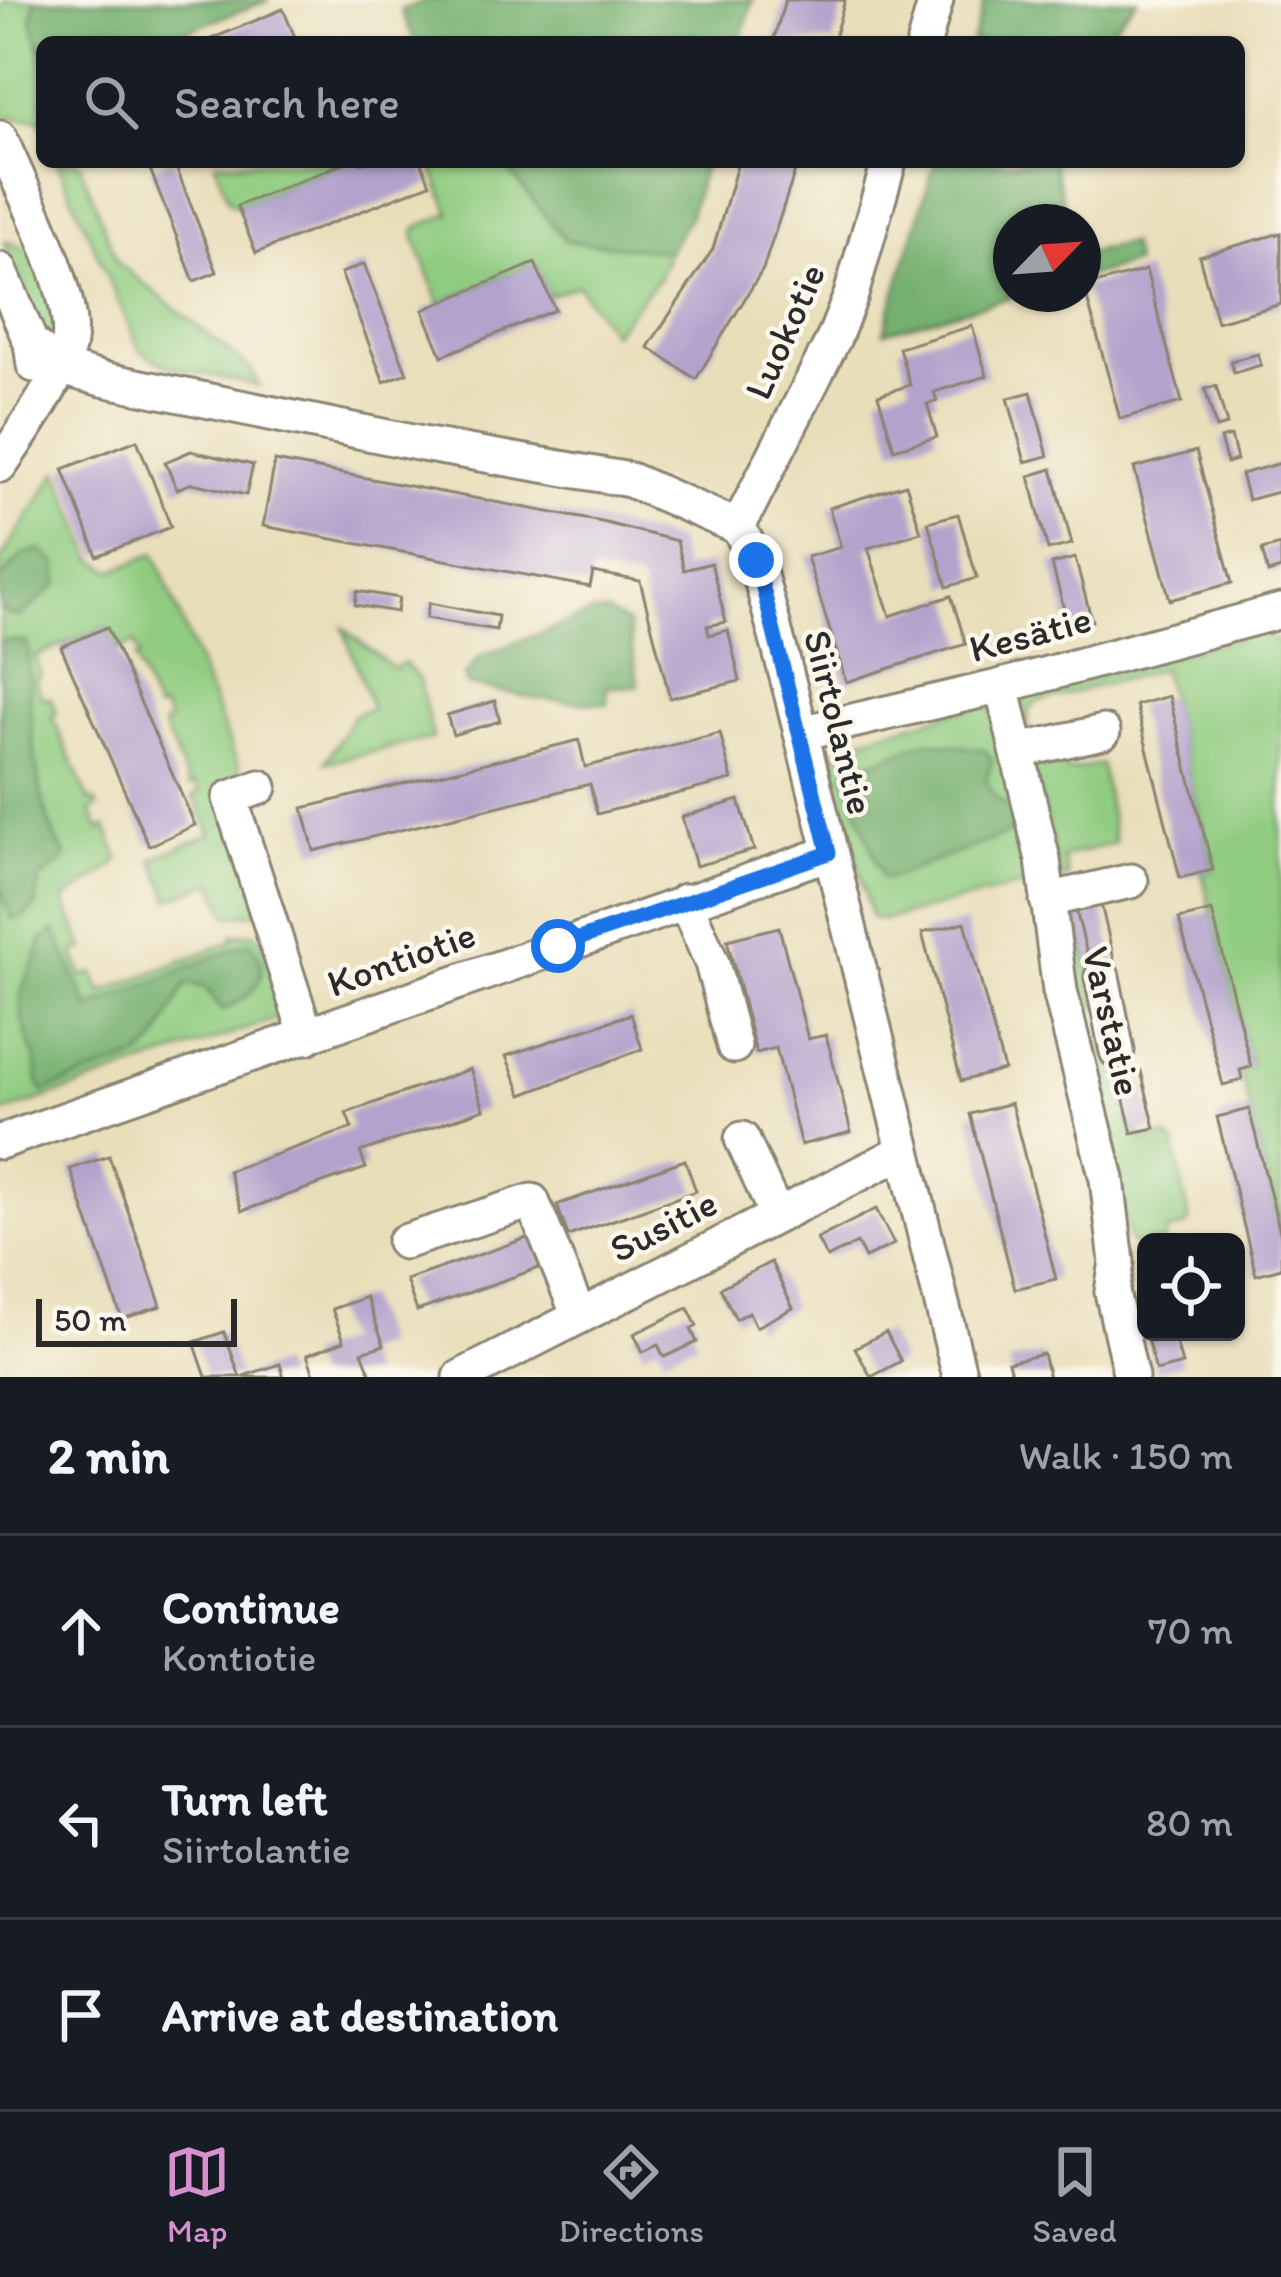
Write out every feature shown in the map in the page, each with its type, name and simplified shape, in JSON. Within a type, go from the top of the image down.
[{"type":"street","points":[[926,36],[936,0]]},
{"type":"street","points":[[0,138],[69,306],[82,350],[102,379]]},
{"type":"street","name":"Luokotie","points":[[738,527],[834,338],[887,168]]},
{"type":"street","points":[[0,217],[39,232]]},
{"type":"street","points":[[0,270],[31,343],[35,377],[10,442]]},
{"type":"street","points":[[10,442],[62,368],[69,343],[69,306]]},
{"type":"street","points":[[31,343],[62,368],[102,379],[630,480],[738,527]]},
{"type":"street","name":"Siirtolantie","points":[[738,527],[756,560],[960,1377]]},
{"type":"street","name":"Kesätie","points":[[801,733],[1002,686],[1281,610]]},
{"type":"street","name":"Varstatie","points":[[1002,686],[1043,860],[1051,943],[1071,1033],[1131,1261],[1112,1292],[1131,1377]]},
{"type":"street","points":[[1018,751],[1103,732]]},
{"type":"street","points":[[260,788],[230,798],[307,1037]]},
{"type":"street","name":"Kontiotie","points":[[0,1142],[829,853]]},
{"type":"street","points":[[1047,900],[1131,881]]},
{"type":"street","points":[[685,901],[712,963],[734,1046]]},
{"type":"street","points":[[1071,1033],[1114,1037],[1102,976]]},
{"type":"street","points":[[742,1139],[776,1214]]},
{"type":"street","name":"Susitie","points":[[461,1377],[904,1151]]},
{"type":"street","points":[[404,1241],[532,1201],[579,1316]]},
{"type":"green space","points":[[5,0],[35,0],[36,120],[3,117],[0,108],[0,11]]},
{"type":"green space","points":[[35,0],[270,0],[171,36],[36,36],[32,20]]},
{"type":"green space","points":[[428,0],[753,0],[742,36],[412,36],[401,10]]},
{"type":"green space","points":[[985,0],[1137,0],[1105,36],[974,36]]},
{"type":"green space","points":[[60,168],[81,168],[118,263],[251,369],[259,386],[165,365],[140,351]]},
{"type":"green space","points":[[217,168],[332,168],[237,206],[229,202]]},
{"type":"green space","points":[[432,168],[507,168],[566,241],[669,251],[658,279],[612,333],[578,285],[549,296],[535,264],[439,303],[414,235],[416,227],[450,214]]},
{"type":"green space","points":[[507,168],[703,168],[690,215],[669,251],[566,241]]},
{"type":"green space","points":[[933,168],[1054,168],[1064,204],[993,204],[993,302],[884,332]]},
{"type":"green space","points":[[4,242],[24,249],[47,277],[58,310],[56,341],[37,324]]},
{"type":"green space","points":[[1129,243],[1135,263],[1101,273],[1101,250]]},
{"type":"green space","points":[[58,471],[93,558],[112,571],[155,553],[244,780],[260,913],[228,916],[213,882],[170,899],[153,859],[211,834],[193,796],[200,792],[196,784],[189,786],[163,725],[169,722],[163,708],[156,710],[135,659],[140,656],[134,643],[117,650],[106,627],[36,656],[41,676],[35,680],[43,699],[50,697],[57,713],[52,716],[90,802],[98,807],[91,811],[99,829],[106,827],[119,858],[64,900],[84,949],[74,953],[83,976],[94,973],[102,992],[233,941],[232,935],[255,933],[261,938],[285,1016],[0,1114],[0,560]]},
{"type":"green space","points":[[40,549],[57,564],[58,583],[20,617],[8,615],[0,608],[0,580],[22,555]]},
{"type":"green space","points":[[592,613],[608,613],[628,624],[639,686],[607,687],[607,704],[538,699],[468,685],[464,676],[480,657]]},
{"type":"green space","points":[[343,628],[394,669],[403,662],[419,679],[433,738],[325,763],[354,715],[372,708]]},
{"type":"green space","points":[[1258,632],[1281,644],[1281,1236],[1240,1070],[1251,1067],[1202,873],[1213,869],[1162,669],[1038,702],[1028,714],[1032,741],[1022,702],[1029,695]]},
{"type":"green space","points":[[0,642],[27,642],[40,787],[55,838],[66,855],[39,879],[36,906],[12,919],[0,888]]},
{"type":"green space","points":[[982,704],[1001,717],[1034,879],[883,920],[871,918],[833,765],[843,744]]},
{"type":"green space","points":[[927,741],[985,750],[992,760],[986,780],[994,796],[1023,819],[1022,829],[888,879],[882,877],[844,773]]},
{"type":"green space","points":[[1050,754],[1068,771],[1101,764],[1115,843],[1063,857],[1068,877],[1060,879],[1030,758]]},
{"type":"green space","points":[[1073,904],[1096,994],[1096,1006],[1086,1018],[1079,1017],[1065,907]]},
{"type":"green space","points":[[55,930],[89,1008],[250,942],[258,954],[261,974],[252,991],[222,1010],[205,987],[186,984],[155,1044],[140,1057],[43,1092],[20,1004],[41,941]]},
{"type":"green space","points":[[1100,1039],[1107,1047],[1118,1070],[1132,1133],[1139,1131],[1142,1142],[1166,1136],[1174,1143],[1190,1222],[1183,1228],[1137,1233],[1137,1246],[1130,1242],[1084,1043]]},
{"type":"building","points":[[785,0],[845,0],[835,36],[775,36]]},
{"type":"building","points":[[283,9],[294,36],[218,36]]},
{"type":"building","points":[[176,168],[217,272],[194,281],[150,169]]},
{"type":"building","points":[[332,168],[423,168],[430,184],[256,253],[237,206]]},
{"type":"building","points":[[736,168],[796,168],[763,269],[696,379],[648,347],[713,249]]},
{"type":"building","points":[[1281,233],[1281,304],[1217,322],[1199,256]]},
{"type":"building","points":[[535,263],[555,310],[442,356],[423,310]]},
{"type":"building","points":[[364,264],[407,373],[384,382],[341,273]]},
{"type":"building","points":[[1146,270],[1182,402],[1120,419],[1091,312],[1101,312],[1101,282]]},
{"type":"building","points":[[972,326],[987,376],[934,392],[937,401],[927,404],[937,437],[894,449],[878,395],[910,385],[899,348]]},
{"type":"building","points":[[1258,354],[1261,365],[1234,373],[1230,361]]},
{"type":"building","points":[[1216,386],[1227,425],[1216,428],[1205,389]]},
{"type":"building","points":[[1031,392],[1048,456],[1025,462],[1008,398]]},
{"type":"building","points":[[1231,436],[1237,460],[1227,463],[1220,439]]},
{"type":"building","points":[[137,440],[171,527],[97,556],[63,469]]},
{"type":"building","points":[[191,451],[253,465],[246,495],[192,483],[177,489],[165,462]]},
{"type":"building","points":[[1196,451],[1232,583],[1170,600],[1134,468]]},
{"type":"building","points":[[275,461],[602,522],[677,541],[684,570],[711,563],[726,622],[707,626],[709,635],[728,630],[740,681],[670,698],[640,581],[593,572],[590,587],[263,526]]},
{"type":"building","points":[[1281,463],[1281,491],[1248,500],[1241,474]]},
{"type":"building","points":[[1052,469],[1072,544],[1048,550],[1029,476]]},
{"type":"building","points":[[906,484],[921,532],[868,548],[890,616],[951,596],[966,644],[846,682],[807,557],[841,547],[829,508]]},
{"type":"building","points":[[958,514],[977,578],[947,587],[928,522]]},
{"type":"building","points":[[1281,545],[1281,569],[1268,573],[1262,550]]},
{"type":"building","points":[[1075,558],[1092,621],[1069,628],[1052,564]]},
{"type":"building","points":[[357,591],[399,598],[397,612],[355,605]]},
{"type":"building","points":[[429,603],[498,616],[496,630],[426,618]]},
{"type":"building","points":[[107,627],[195,825],[149,846],[61,647]]},
{"type":"building","points":[[1169,696],[1213,870],[1180,878],[1136,705]]},
{"type":"building","points":[[495,701],[500,721],[453,735],[447,715]]},
{"type":"building","points":[[720,733],[732,780],[597,814],[590,784],[314,851],[303,808],[579,740],[585,767]]},
{"type":"building","points":[[739,800],[754,850],[696,866],[682,817]]},
{"type":"building","points":[[1101,904],[1115,964],[1091,970],[1076,910]]},
{"type":"building","points":[[1212,911],[1251,1067],[1240,1070],[1242,1080],[1223,1085],[1179,919]]},
{"type":"building","points":[[965,922],[1004,1070],[961,1081],[922,933]]},
{"type":"building","points":[[779,927],[808,1039],[826,1035],[851,1132],[801,1145],[776,1048],[756,1053],[727,940]]},
{"type":"building","points":[[631,1014],[642,1049],[522,1095],[506,1056]]},
{"type":"building","points":[[470,1069],[484,1109],[360,1152],[366,1168],[242,1211],[228,1171],[352,1128],[346,1113]]},
{"type":"building","points":[[1141,1071],[1155,1128],[1132,1133],[1118,1076]]},
{"type":"building","points":[[1011,1103],[1056,1279],[1015,1289],[970,1114]]},
{"type":"building","points":[[1249,1109],[1281,1236],[1281,1268],[1256,1275],[1217,1117]]},
{"type":"building","points":[[109,1156],[161,1306],[122,1319],[70,1169]]},
{"type":"building","points":[[685,1160],[696,1191],[568,1236],[557,1205]]},
{"type":"building","points":[[876,1209],[894,1244],[865,1258],[857,1243],[827,1258],[817,1239]]},
{"type":"building","points":[[533,1236],[544,1266],[417,1311],[406,1280]]},
{"type":"building","points":[[771,1262],[793,1308],[756,1327],[749,1312],[736,1319],[720,1288]]},
{"type":"building","points":[[366,1297],[384,1345],[362,1352],[371,1375],[315,1377],[307,1355],[344,1341],[332,1309]]},
{"type":"building","points":[[688,1308],[697,1326],[691,1329],[697,1342],[664,1357],[658,1345],[643,1352],[634,1334]]},
{"type":"building","points":[[224,1332],[240,1377],[206,1377],[194,1342]]},
{"type":"building","points":[[886,1332],[901,1361],[871,1377],[855,1348]]},
{"type":"building","points":[[1148,1341],[1176,1341],[1182,1364],[1156,1371]]},
{"type":"building","points":[[1043,1354],[1049,1377],[1012,1377],[1008,1362]]},
{"type":"building","points":[[280,1364],[284,1377],[243,1377],[243,1376]]},
{"type":"route","points":[[558,946],[829,853],[756,560]]}]
